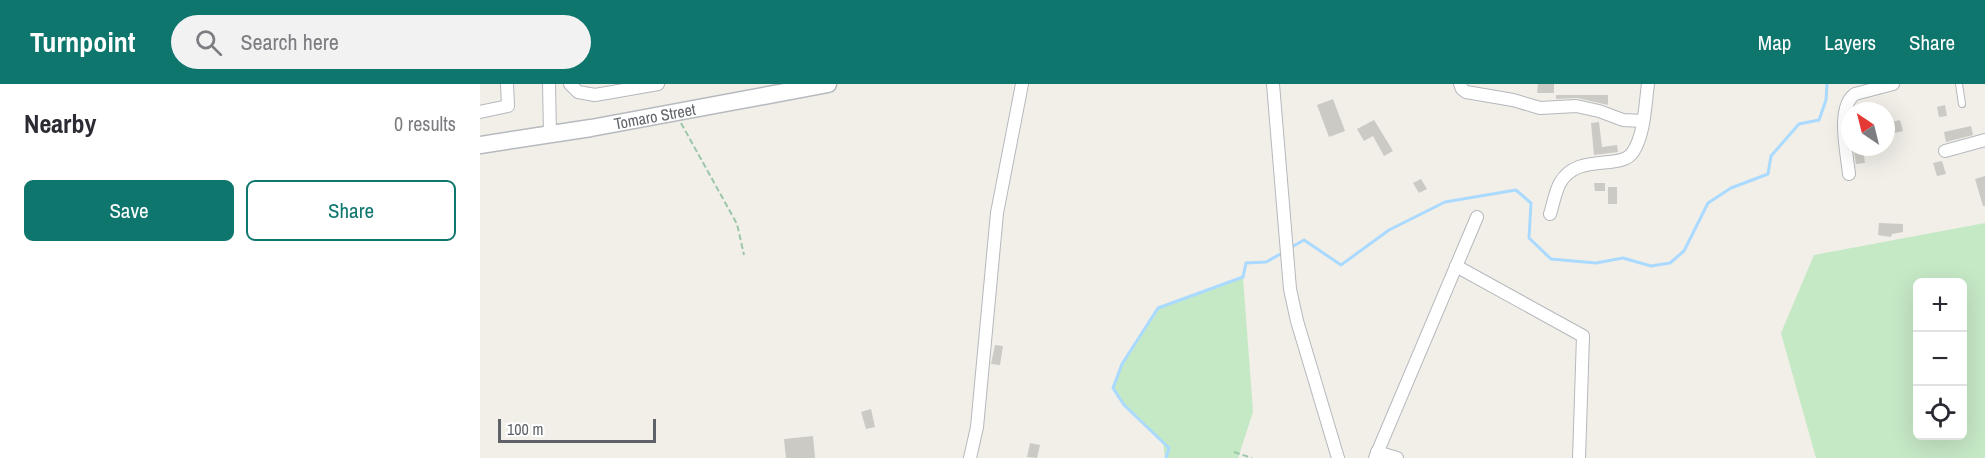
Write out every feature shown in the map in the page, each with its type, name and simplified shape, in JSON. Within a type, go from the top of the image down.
[{"type":"street","points":[[480,112],[508,106],[507,84]]},
{"type":"street","points":[[549,84],[550,134]]},
{"type":"street","points":[[570,84],[578,92],[595,95],[627,86],[658,84]]},
{"type":"street","name":"Tomaro Street","points":[[480,145],[675,113],[828,84]]},
{"type":"street","points":[[970,458],[977,427],[997,213],[1022,84]]},
{"type":"street","points":[[1273,84],[1290,289],[1297,321],[1338,458]]},
{"type":"street","points":[[1460,84],[1466,92],[1513,100],[1540,108],[1576,106],[1623,120],[1643,121]]},
{"type":"street","points":[[1550,214],[1559,185],[1566,174],[1578,167],[1629,157],[1643,121],[1647,84]]},
{"type":"street","points":[[1849,174],[1845,133],[1846,104],[1855,94],[1893,84]]},
{"type":"street","points":[[1945,151],[1985,140]]},
{"type":"street","points":[[1397,458],[1376,455],[1477,217]]},
{"type":"street","points":[[1456,266],[1583,336],[1579,458]]},
{"type":"lane","points":[[1959,84],[1962,104]]},
{"type":"path","points":[[675,113],[737,224],[744,255]]},
{"type":"path","points":[[1234,452],[1252,458]]},
{"type":"green space","points":[[1985,223],[1985,458],[1816,458],[1781,333],[1814,255]]},
{"type":"green space","points":[[1243,277],[1253,412],[1238,458],[1165,458],[1163,442],[1124,405],[1113,388],[1122,364],[1158,308]]},
{"type":"building","points":[[1538,84],[1554,84],[1554,93],[1537,93]]},
{"type":"building","points":[[1556,95],[1608,95],[1608,105],[1577,98],[1556,99]]},
{"type":"building","points":[[1333,99],[1345,131],[1329,137],[1317,105]]},
{"type":"building","points":[[1945,105],[1947,116],[1939,117],[1937,107]]},
{"type":"building","points":[[1374,120],[1393,151],[1384,156],[1373,136],[1364,141],[1357,129]]},
{"type":"building","points":[[1900,120],[1903,131],[1895,133],[1895,121]]},
{"type":"building","points":[[1599,122],[1602,147],[1617,145],[1618,152],[1594,155],[1591,123]]},
{"type":"building","points":[[1971,126],[1973,135],[1946,142],[1944,132]]},
{"type":"building","points":[[1855,156],[1864,156],[1865,163],[1856,164]]},
{"type":"building","points":[[1942,161],[1946,174],[1937,176],[1933,163]]},
{"type":"building","points":[[1985,176],[1985,206],[1983,206],[1975,179]]},
{"type":"building","points":[[1421,179],[1427,189],[1419,193],[1413,183]]},
{"type":"building","points":[[1594,183],[1605,183],[1605,191],[1595,191]]},
{"type":"building","points":[[1608,187],[1617,187],[1617,204],[1608,204]]},
{"type":"building","points":[[1879,223],[1903,224],[1903,232],[1892,234],[1891,237],[1878,235]]},
{"type":"building","points":[[995,345],[1003,346],[1000,365],[991,364]]},
{"type":"building","points":[[871,409],[875,427],[866,429],[861,412]]},
{"type":"building","points":[[813,436],[815,458],[786,458],[784,439]]},
{"type":"building","points":[[1030,443],[1040,445],[1037,458],[1027,457]]},
{"type":"waterway","points":[[1290,248],[1304,240],[1341,265],[1389,230],[1445,202],[1516,190],[1531,203],[1529,238],[1551,259],[1596,263],[1623,258],[1651,266],[1670,263],[1684,251],[1708,203],[1731,188],[1768,174],[1771,156],[1799,124],[1819,120],[1826,100],[1827,84]]},
{"type":"waterway","points":[[1166,458],[1169,448],[1124,405],[1113,388],[1122,364],[1158,308],[1243,277],[1246,263],[1266,262],[1284,252]]}]
